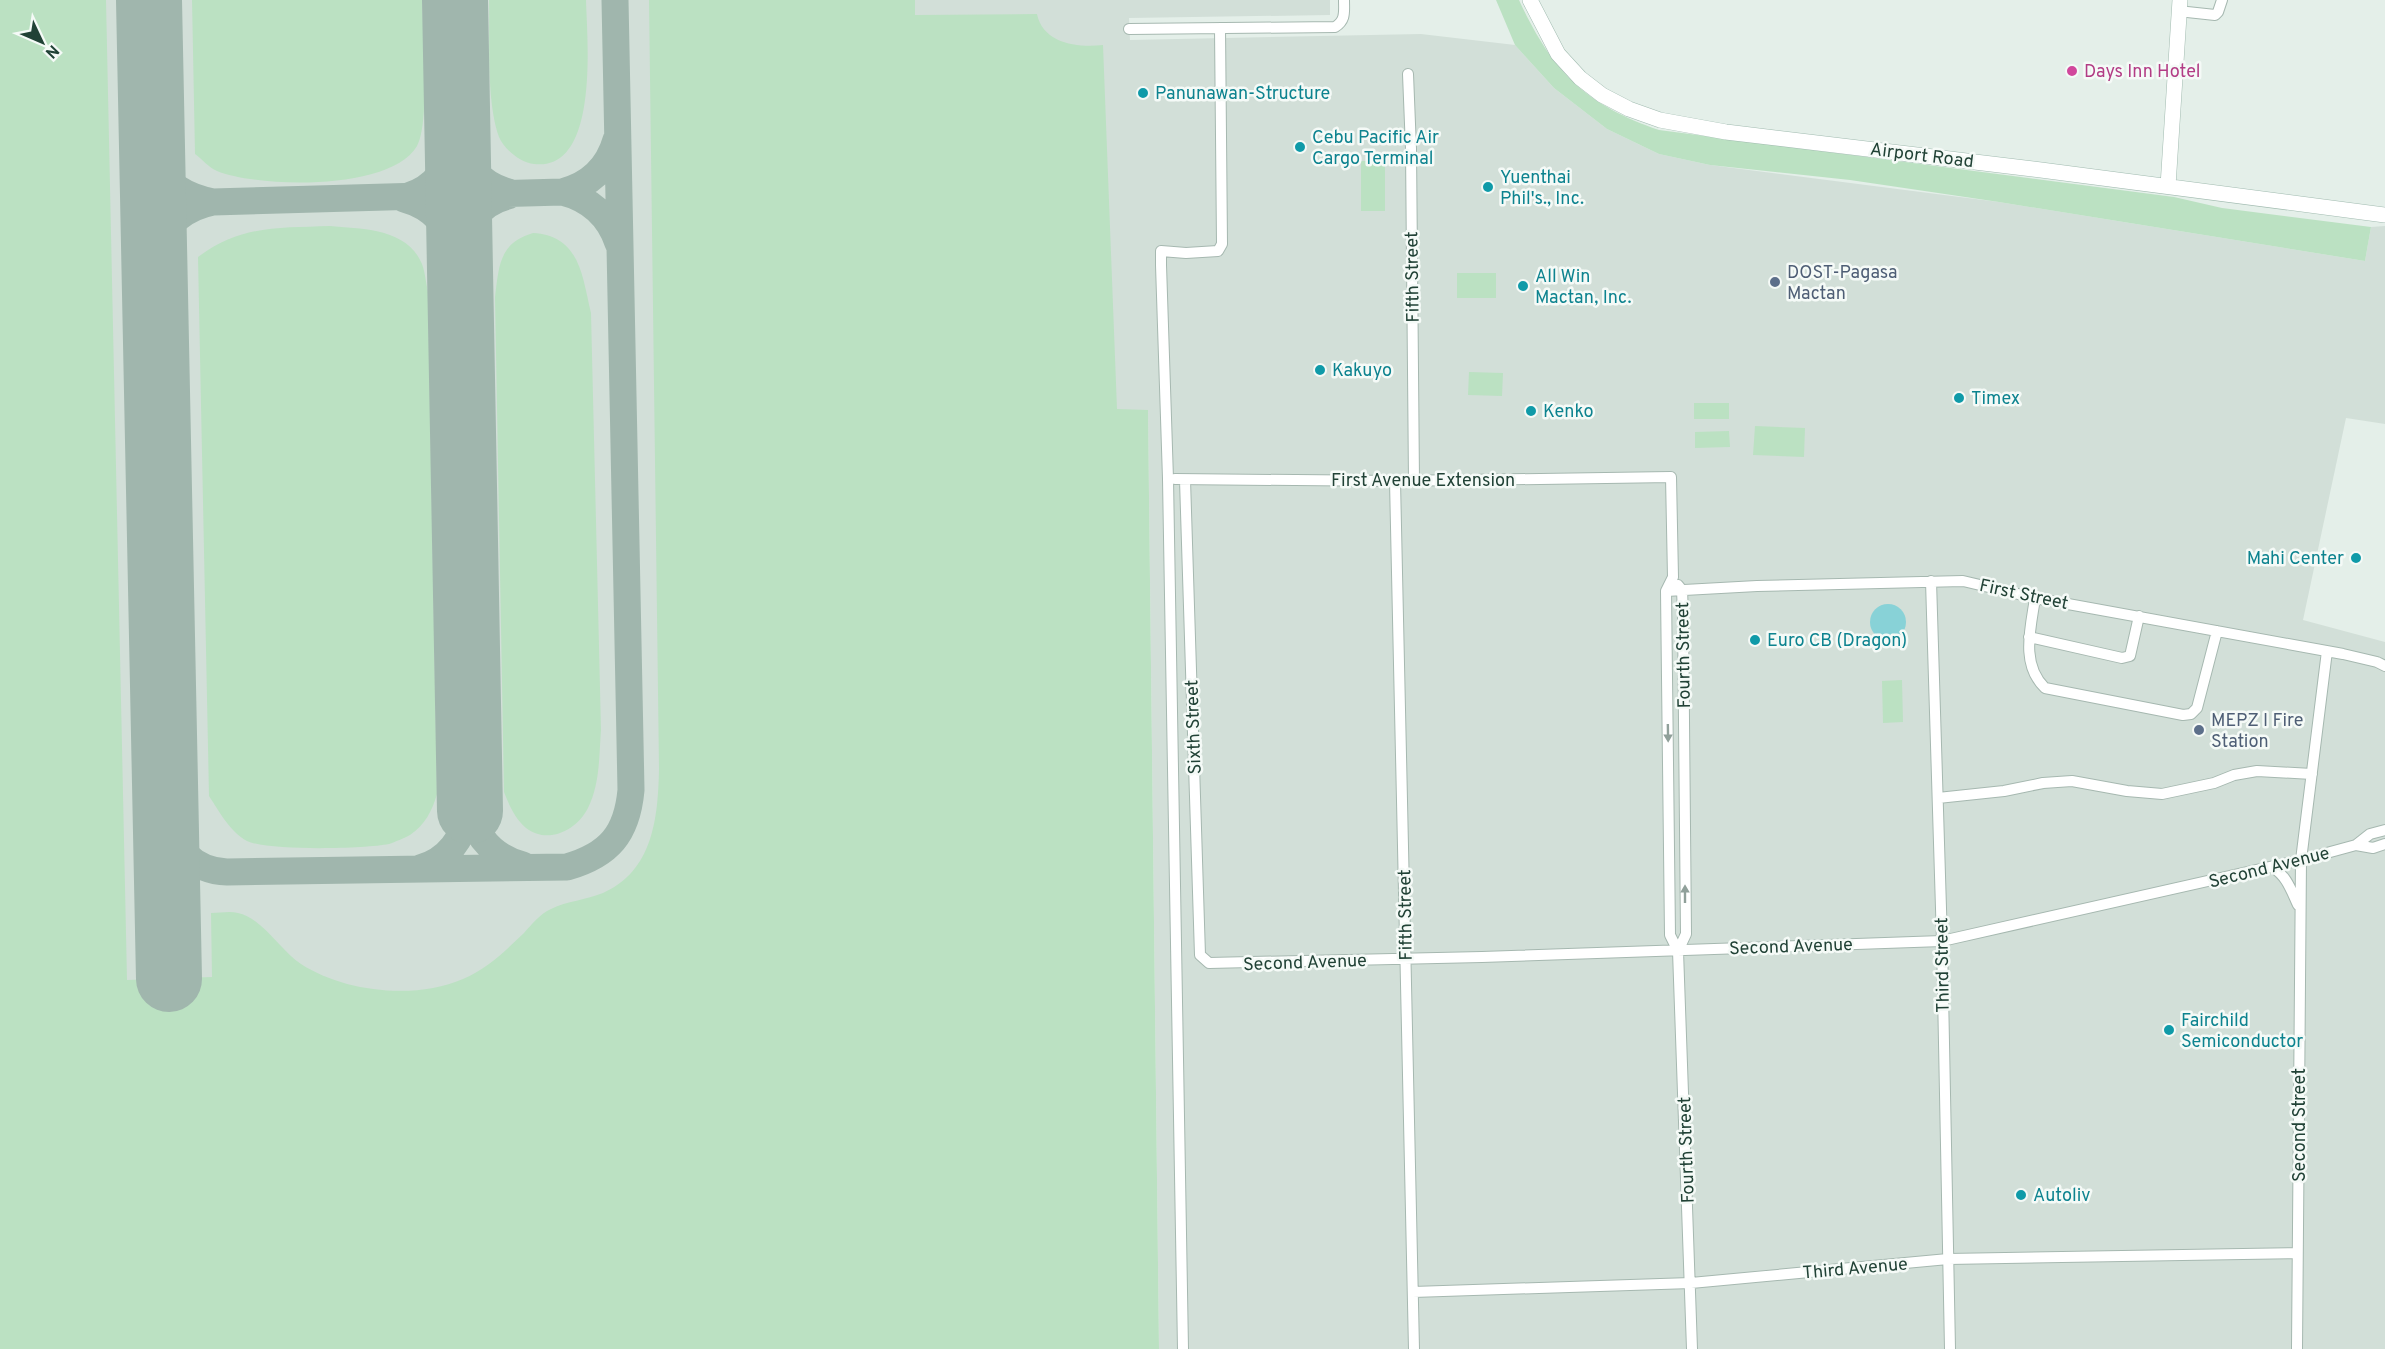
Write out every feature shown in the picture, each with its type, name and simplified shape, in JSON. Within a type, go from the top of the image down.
[{"type":"street","points":[[1129,29],[1335,27],[1342,22],[1344,16],[1344,0]]},
{"type":"street","name":"Airport Road","points":[[1530,0],[1558,54],[1580,78],[1602,95],[1629,109],[1660,120],[1726,132],[2168,186],[2385,216]]},
{"type":"street","points":[[2168,186],[2179,6],[2215,15],[2222,0]]},
{"type":"street","points":[[1183,1349],[1168,479],[1161,251],[1186,253],[1218,251],[1222,244],[1220,28]]},
{"type":"street","name":"Fifth Street","points":[[1408,74],[1411,149],[1414,481]]},
{"type":"street","points":[[2368,212],[2385,204]]},
{"type":"street","name":"First Avenue Extension","points":[[1180,479],[1414,481],[1671,477]]},
{"type":"street","name":"Fourth Street","points":[[1671,477],[1673,577],[1666,591],[1671,935],[1678,951],[1692,1349]]},
{"type":"street","name":"Sixth Street","points":[[1180,479],[1200,955],[1203,960],[1215,964]]},
{"type":"street","name":"Fifth Street","points":[[1395,481],[1414,1349]]},
{"type":"street","name":"Fourth Street","points":[[1673,577],[1682,590],[1685,756],[1686,934],[1678,951]]},
{"type":"street","name":"Third Street","points":[[1931,581],[1942,941],[1950,1349]]},
{"type":"street","name":"First Street","points":[[1666,591],[1963,581],[2382,663]]},
{"type":"street","points":[[2036,597],[2029,637],[2031,661],[2038,681],[2045,688],[2183,715],[2191,714],[2197,708],[2217,631]]},
{"type":"street","points":[[1667,613],[1683,614]]},
{"type":"street","points":[[2029,637],[2122,658],[2130,656],[2139,616]]},
{"type":"street","name":"Second Street","points":[[2297,1349],[2301,860],[2326,651]]},
{"type":"street","points":[[1668,689],[1684,689]]},
{"type":"street","points":[[1668,756],[1685,756]]},
{"type":"street","points":[[1938,798],[2072,781],[2127,791],[2162,794],[2257,771],[2312,774]]},
{"type":"street","points":[[1669,817],[1685,816]]},
{"type":"street","name":"Second Avenue","points":[[1215,964],[1942,941],[2301,860],[2356,845],[2370,834],[2385,830]]},
{"type":"street","name":"Second Avenue","points":[[2356,845],[2373,848],[2385,844]]},
{"type":"street","points":[[2272,867],[2278,870],[2289,884],[2300,910]]},
{"type":"street","name":"Third Avenue","points":[[1413,1292],[1691,1283],[1948,1259],[2297,1252]]},
{"type":"shaded area","points":[[0,0],[1330,0],[1330,15],[1129,18],[1130,40],[1421,34],[1515,45],[1554,88],[1607,129],[1659,154],[1710,165],[1999,202],[2365,261],[2371,227],[2385,226],[2385,424],[2346,418],[2303,620],[2385,642],[2385,1349],[1159,1349],[1148,410],[1150,1349],[0,1349]]},
{"type":"green space","points":[[0,0],[106,0],[127,980],[212,977],[211,913],[232,912],[255,921],[301,964],[318,974],[338,981],[380,990],[402,991],[444,986],[472,975],[488,965],[547,911],[603,893],[620,883],[633,871],[642,857],[654,824],[659,769],[649,0],[915,0],[915,15],[1037,14],[1046,32],[1054,38],[1083,46],[1103,45],[1117,409],[1148,410],[1159,1349],[0,1349]]},
{"type":"green space","points":[[192,0],[422,0],[425,98],[421,134],[417,146],[403,161],[381,171],[323,182],[262,181],[237,177],[211,168],[195,154]]},
{"type":"green space","points":[[489,0],[586,0],[587,71],[580,126],[570,147],[555,161],[529,163],[509,151],[501,142],[495,122],[490,88]]},
{"type":"green space","points":[[1496,0],[1519,0],[1544,47],[1573,82],[1590,96],[1610,109],[1659,130],[2174,197],[2222,208],[2371,227],[2365,261],[1999,202],[1850,180],[1710,165],[1659,154],[1607,129],[1554,88],[1515,45]]},
{"type":"green space","points":[[1361,161],[1385,161],[1385,211],[1361,211]]},
{"type":"green space","points":[[330,226],[369,230],[395,237],[406,243],[422,264],[428,292],[437,794],[430,812],[420,827],[410,835],[389,844],[339,848],[295,848],[247,841],[225,821],[209,796],[198,257],[229,239],[261,230]]},
{"type":"green space","points":[[533,233],[561,241],[570,250],[581,272],[591,313],[601,730],[599,760],[595,789],[583,816],[577,823],[561,833],[552,835],[535,833],[526,828],[510,807],[504,792],[495,297],[500,266],[507,249],[522,237]]},
{"type":"green space","points":[[1457,273],[1496,273],[1496,298],[1457,298]]},
{"type":"green space","points":[[1469,372],[1503,373],[1502,396],[1468,395]]},
{"type":"green space","points":[[1694,403],[1729,403],[1729,419],[1694,419]]},
{"type":"green space","points":[[1755,426],[1805,428],[1804,457],[1753,455]]},
{"type":"green space","points":[[1729,431],[1730,447],[1695,448],[1695,432]]},
{"type":"green space","points":[[1902,680],[1903,722],[1883,723],[1882,681]]},
{"type":"water","points":[[1888,604],[1900,610],[1906,622],[1900,634],[1888,640],[1876,634],[1870,622],[1876,610]]},
{"type":"taxiway","points":[[166,815],[169,827],[179,847],[186,855],[204,867],[227,872],[567,867],[582,862],[605,849],[620,831],[629,805],[631,790],[615,0]]},
{"type":"taxiway","points":[[458,136],[464,156],[475,172],[491,185],[511,193]]},
{"type":"taxiway","points":[[408,196],[435,181],[447,165],[458,136]]},
{"type":"taxiway","points":[[154,257],[162,237],[175,221],[192,209],[213,202],[562,192],[581,185],[596,174],[608,159],[616,140]]},
{"type":"taxiway","points":[[152,161],[164,177],[178,189],[194,197],[213,202]]},
{"type":"taxiway","points":[[562,192],[581,199],[597,210],[604,217],[618,243]]},
{"type":"taxiway","points":[[460,256],[464,236],[474,218],[489,204],[508,196]]},
{"type":"taxiway","points":[[404,199],[424,207],[440,220],[451,236],[460,256]]},
{"type":"taxiway","points":[[470,811],[477,830],[489,846],[504,858],[523,865]]},
{"type":"taxiway","points":[[420,868],[439,860],[453,847],[470,811]]},
{"type":"runway","points":[[149,0],[169,979]]},
{"type":"runway","points":[[455,0],[470,811]]},
{"type":"place","name":"Days Inn Hotel","points":[[2072,71]]},
{"type":"place","name":"Panunawan-Structure","points":[[1143,93]]},
{"type":"place","name":"Cebu Pacific Air Cargo Terminal","points":[[1300,147]]},
{"type":"place","name":"Yuenthai Phil's., Inc.","points":[[1488,187]]},
{"type":"place","name":"DOST-Pagasa Mactan","points":[[1775,282]]},
{"type":"place","name":"All Win Mactan, Inc.","points":[[1523,286]]},
{"type":"place","name":"Kakuyo","points":[[1320,370]]},
{"type":"place","name":"Timex","points":[[1959,398]]},
{"type":"place","name":"Kenko","points":[[1531,411]]},
{"type":"place","name":"Mahi Center","points":[[2356,558]]},
{"type":"place","name":"Euro CB (Dragon)","points":[[1755,640]]},
{"type":"place","name":"MEPZ I Fire Station","points":[[2199,730]]},
{"type":"place","name":"Fairchild Semiconductor","points":[[2169,1030]]},
{"type":"place","name":"Autoliv","points":[[2021,1195]]}]
